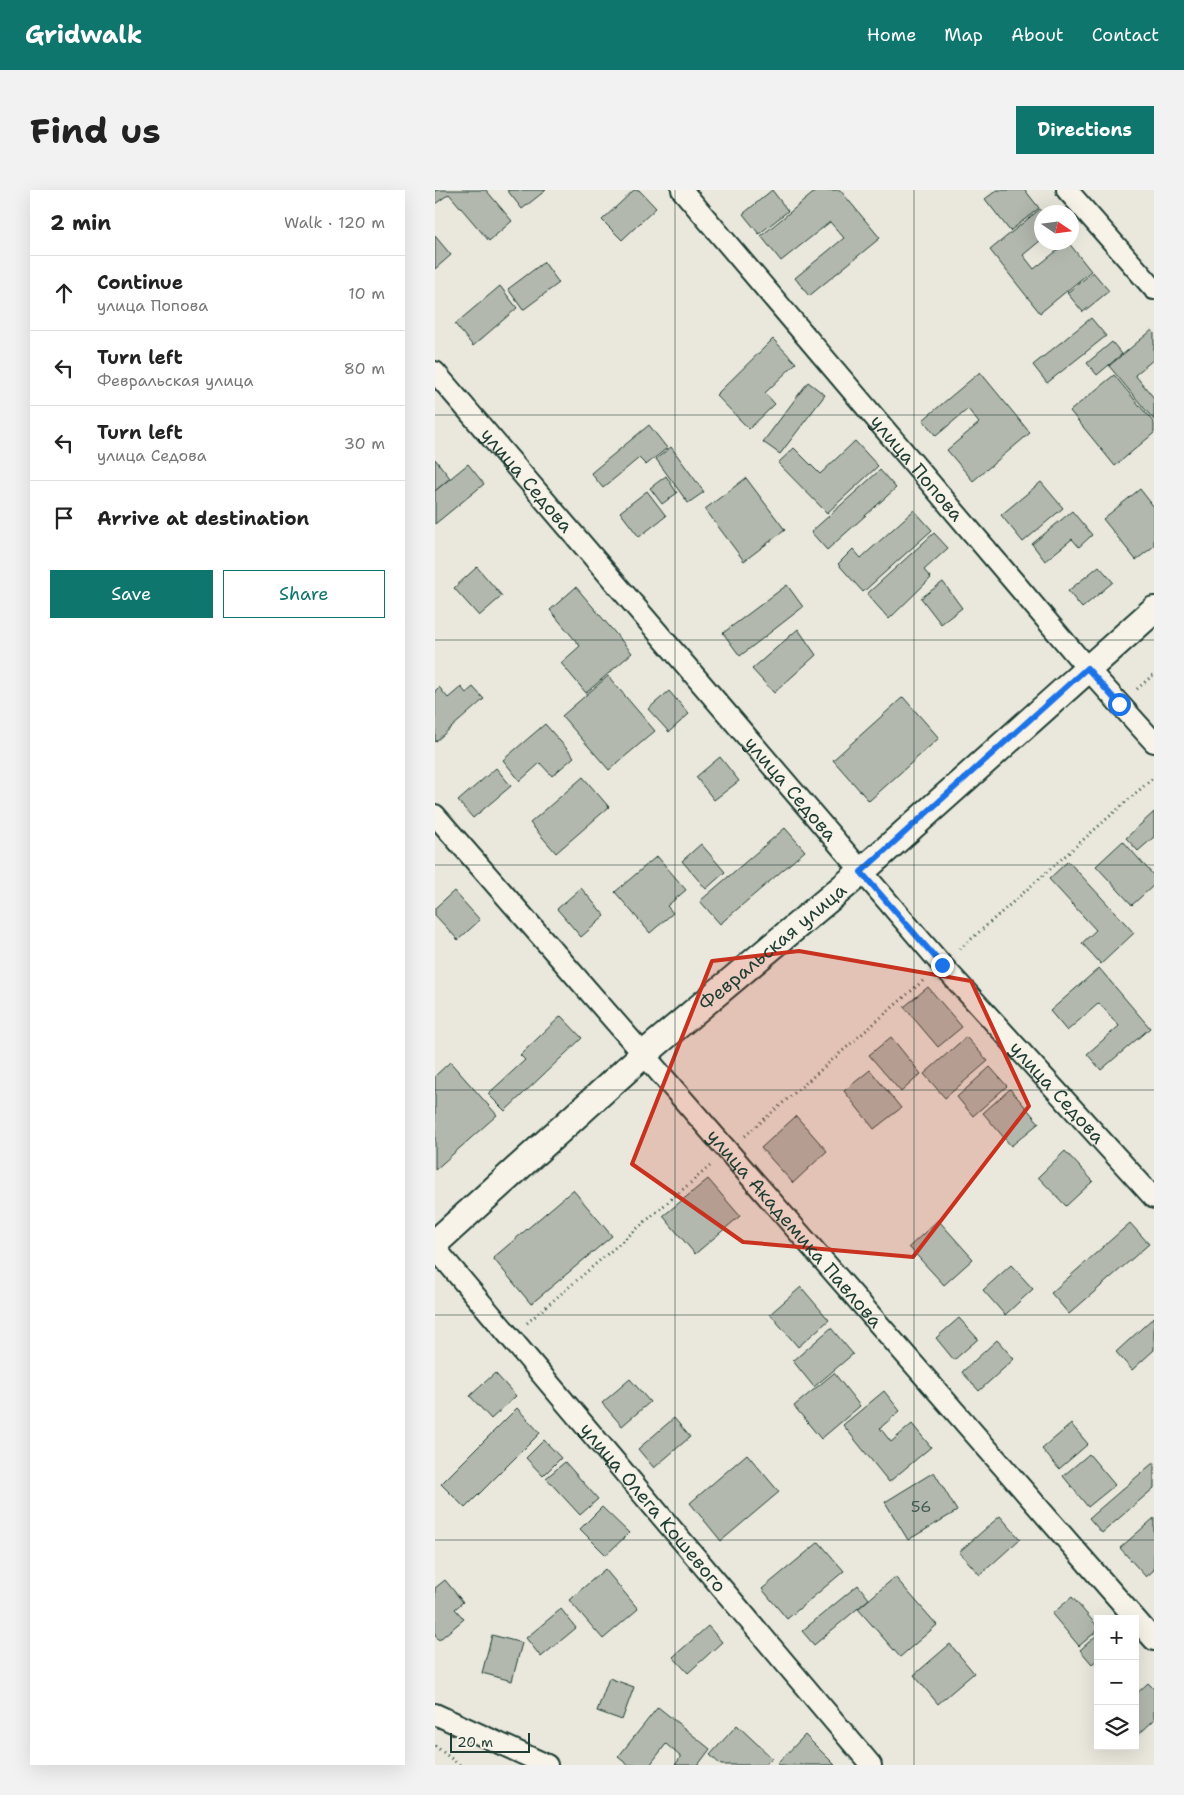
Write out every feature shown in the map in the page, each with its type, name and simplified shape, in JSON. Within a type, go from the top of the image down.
[{"type":"street","name":"улица Попова","points":[[682,190],[1087,668],[1154,742]]},
{"type":"street","points":[[1067,190],[1154,289]]},
{"type":"street","name":"улица Седова","points":[[435,372],[861,872],[942,965],[1154,1198]]},
{"type":"street","name":"Февральская улица","points":[[435,1243],[644,1054],[861,872],[1154,610]]},
{"type":"street","name":"улица Академика Павлова","points":[[435,815],[1154,1640]]},
{"type":"street","name":"улица Олега Кошевого","points":[[435,1248],[871,1765]]},
{"type":"street","points":[[435,1714],[547,1765]]},
{"type":"path","points":[[511,1337],[942,965],[1154,777]]},
{"type":"path","points":[[435,1746],[460,1765]]},
{"type":"highlighted area","points":[[799,951],[971,981],[1029,1106],[913,1257],[743,1242],[632,1164],[712,961]]},
{"type":"building","points":[[435,190],[486,190],[512,221],[489,241],[449,194],[435,204]]},
{"type":"building","points":[[507,190],[546,190],[522,209]]},
{"type":"building","points":[[634,190],[639,190],[656,208],[622,240],[602,220]]},
{"type":"building","points":[[772,190],[788,211],[759,234],[743,214]]},
{"type":"building","points":[[817,190],[840,190],[880,238],[809,296],[795,278],[844,238],[830,222],[781,261],[761,236]]},
{"type":"building","points":[[997,190],[1025,190],[1037,205],[1034,205],[1034,212],[1010,231],[985,199]]},
{"type":"building","points":[[1034,214],[1034,246],[1023,255],[1034,269],[1058,250],[1074,250],[1091,271],[1040,313],[990,250]]},
{"type":"building","points":[[435,236],[451,255],[435,269]]},
{"type":"building","points":[[544,262],[559,283],[523,310],[508,289]]},
{"type":"building","points":[[1093,272],[1109,291],[1083,312],[1067,293]]},
{"type":"building","points":[[500,286],[517,308],[473,346],[455,324]]},
{"type":"building","points":[[1091,318],[1106,336],[1047,383],[1033,365]]},
{"type":"building","points":[[1152,330],[1154,333],[1154,359],[1135,375],[1154,398],[1154,420],[1109,366]]},
{"type":"building","points":[[773,339],[796,363],[765,393],[775,404],[749,429],[716,395]]},
{"type":"building","points":[[1112,342],[1122,354],[1097,375],[1087,363]]},
{"type":"building","points":[[980,372],[1030,433],[973,481],[947,450],[979,423],[968,409],[936,436],[923,420]]},
{"type":"building","points":[[1114,375],[1154,423],[1154,433],[1115,466],[1070,411]]},
{"type":"building","points":[[808,382],[825,395],[780,454],[763,442]]},
{"type":"building","points":[[649,425],[667,448],[646,465],[639,458],[603,488],[591,473]]},
{"type":"building","points":[[855,441],[878,466],[827,513],[778,463],[794,448],[820,474]]},
{"type":"building","points":[[671,447],[704,492],[688,503],[656,459]]},
{"type":"building","points":[[435,459],[450,478],[435,491]]},
{"type":"building","points":[[468,464],[484,484],[435,524],[435,491]]},
{"type":"building","points":[[880,470],[896,488],[827,550],[811,532]]},
{"type":"building","points":[[666,476],[677,493],[662,504],[650,488]]},
{"type":"building","points":[[746,478],[785,530],[744,561],[705,509]]},
{"type":"building","points":[[1041,482],[1063,508],[1023,542],[1001,515]]},
{"type":"building","points":[[1140,489],[1154,507],[1154,546],[1136,560],[1103,519]]},
{"type":"building","points":[[647,491],[666,516],[639,537],[620,512]]},
{"type":"building","points":[[914,510],[932,530],[863,592],[838,564],[853,549],[861,558]]},
{"type":"building","points":[[1072,511],[1092,535],[1079,547],[1072,539],[1045,561],[1032,544]]},
{"type":"building","points":[[934,533],[948,548],[924,570],[931,578],[889,619],[867,594]]},
{"type":"building","points":[[1099,566],[1113,582],[1082,608],[1068,591]]},
{"type":"building","points":[[477,567],[502,596],[479,616],[454,588]]},
{"type":"building","points":[[943,582],[962,608],[941,624],[921,598]]},
{"type":"building","points":[[787,585],[803,607],[740,656],[723,633]]},
{"type":"building","points":[[576,587],[632,653],[586,693],[561,663],[580,646],[550,610]]},
{"type":"building","points":[[798,629],[816,655],[774,693],[752,669]]},
{"type":"building","points":[[608,676],[655,731],[609,770],[562,716]]},
{"type":"building","points":[[439,687],[448,698],[461,687],[466,693],[473,687],[484,699],[435,742],[435,691]]},
{"type":"building","points":[[669,691],[689,714],[669,732],[648,709]]},
{"type":"building","points":[[903,697],[939,738],[869,801],[833,760]]},
{"type":"building","points":[[545,724],[574,757],[552,776],[540,763],[520,781],[503,760]]},
{"type":"building","points":[[720,757],[739,781],[714,800],[696,777]]},
{"type":"building","points":[[496,768],[511,786],[473,818],[458,801]]},
{"type":"building","points":[[583,777],[609,807],[556,853],[530,823]]},
{"type":"building","points":[[1154,812],[1154,837],[1138,851],[1126,838]]},
{"type":"building","points":[[785,828],[805,851],[720,924],[700,901]]},
{"type":"building","points":[[1123,841],[1154,876],[1154,885],[1132,905],[1096,866]]},
{"type":"building","points":[[701,844],[725,872],[706,889],[682,861]]},
{"type":"building","points":[[657,856],[686,890],[667,906],[673,913],[650,933],[615,892]]},
{"type":"building","points":[[1068,861],[1134,933],[1101,964],[1082,943],[1096,930],[1049,879]]},
{"type":"building","points":[[581,888],[605,916],[581,937],[557,909]]},
{"type":"building","points":[[454,891],[480,920],[458,940],[435,915],[435,908]]},
{"type":"building","points":[[1099,968],[1150,1028],[1101,1070],[1087,1054],[1119,1026],[1099,1003],[1067,1031],[1050,1011]]},
{"type":"building","points":[[928,987],[962,1027],[938,1047],[904,1007]]},
{"type":"building","points":[[561,1016],[582,1038],[505,1111],[488,1094],[525,1060],[520,1055]]},
{"type":"building","points":[[891,1037],[921,1074],[901,1092],[869,1055]]},
{"type":"building","points":[[966,1037],[988,1061],[945,1098],[924,1074]]},
{"type":"building","points":[[450,1062],[497,1115],[435,1170],[435,1076]]},
{"type":"building","points":[[990,1067],[1007,1086],[973,1116],[957,1097]]},
{"type":"building","points":[[870,1070],[901,1108],[874,1129],[844,1091]]},
{"type":"building","points":[[1010,1089],[1039,1123],[1011,1146],[983,1113]]},
{"type":"building","points":[[796,1116],[827,1151],[793,1183],[761,1148]]},
{"type":"building","points":[[1065,1151],[1093,1181],[1066,1206],[1038,1177]]},
{"type":"building","points":[[708,1179],[740,1216],[695,1254],[663,1216]]},
{"type":"building","points":[[573,1190],[612,1236],[531,1304],[493,1258]]},
{"type":"building","points":[[938,1220],[973,1259],[944,1285],[909,1247]]},
{"type":"building","points":[[1130,1223],[1149,1244],[1069,1314],[1051,1293]]},
{"type":"building","points":[[1011,1265],[1033,1289],[1005,1315],[983,1290]]},
{"type":"building","points":[[801,1287],[829,1320],[798,1347],[770,1314]]},
{"type":"building","points":[[1154,1317],[1154,1350],[1132,1370],[1116,1352]]},
{"type":"building","points":[[959,1318],[978,1339],[954,1360],[936,1338]]},
{"type":"building","points":[[831,1328],[853,1354],[814,1387],[793,1361]]},
{"type":"building","points":[[997,1340],[1014,1359],[979,1391],[962,1372]]},
{"type":"building","points":[[495,1373],[516,1396],[491,1419],[470,1396]]},
{"type":"building","points":[[834,1373],[860,1406],[821,1439],[794,1406]]},
{"type":"building","points":[[630,1379],[650,1402],[622,1426],[602,1403]]},
{"type":"building","points":[[884,1391],[900,1411],[880,1428],[891,1442],[912,1424],[931,1447],[889,1482],[843,1425]]},
{"type":"building","points":[[517,1408],[540,1433],[465,1508],[441,1484]]},
{"type":"building","points":[[674,1418],[690,1437],[654,1468],[638,1449]]},
{"type":"building","points":[[1071,1424],[1088,1444],[1059,1469],[1042,1449]]},
{"type":"building","points":[[544,1440],[561,1458],[543,1476],[526,1458]]},
{"type":"building","points":[[747,1454],[779,1492],[721,1541],[690,1503]]},
{"type":"building","points":[[1089,1454],[1115,1485],[1088,1507],[1063,1476]]},
{"type":"building","points":[[565,1462],[598,1499],[580,1515],[546,1478]]},
{"type":"building","points":[[1154,1462],[1154,1488],[1102,1533],[1089,1518]]},
{"type":"building","points":[[934,1472],[957,1511],[908,1540],[885,1502]]},
{"type":"building","points":[[602,1507],[629,1533],[606,1555],[580,1529]]},
{"type":"building","points":[[1000,1516],[1020,1539],[980,1575],[959,1552]]},
{"type":"building","points":[[1154,1518],[1154,1570],[1146,1577],[1120,1548]]},
{"type":"building","points":[[819,1542],[844,1571],[787,1619],[762,1589]]},
{"type":"building","points":[[605,1569],[638,1609],[603,1639],[569,1600]]},
{"type":"building","points":[[895,1577],[937,1625],[900,1657],[858,1609]]},
{"type":"building","points":[[445,1580],[463,1602],[455,1609],[464,1619],[439,1640],[435,1635],[435,1588]]},
{"type":"building","points":[[858,1585],[869,1599],[814,1645],[802,1631]]},
{"type":"building","points":[[1072,1597],[1094,1622],[1094,1633],[1079,1646],[1052,1614]]},
{"type":"building","points":[[561,1609],[576,1628],[541,1657],[526,1638]]},
{"type":"building","points":[[708,1626],[722,1642],[688,1673],[673,1657]]},
{"type":"building","points":[[492,1635],[522,1643],[512,1681],[482,1673]]},
{"type":"building","points":[[1094,1638],[1094,1662],[1092,1664],[1080,1650]]},
{"type":"building","points":[[950,1644],[974,1673],[938,1704],[914,1675]]},
{"type":"building","points":[[609,1678],[634,1687],[622,1720],[597,1711]]},
{"type":"building","points":[[1148,1683],[1154,1689],[1154,1720],[1139,1734],[1139,1705],[1139,1691]]},
{"type":"building","points":[[658,1707],[710,1749],[698,1765],[675,1765],[681,1757],[666,1744],[650,1765],[628,1765],[618,1757]]},
{"type":"building","points":[[737,1725],[772,1758],[765,1765],[721,1765],[710,1755]]},
{"type":"building","points":[[805,1735],[835,1765],[779,1765],[778,1763]]},
{"type":"route","points":[[942,965],[861,872],[1087,668],[1119,704]]}]
